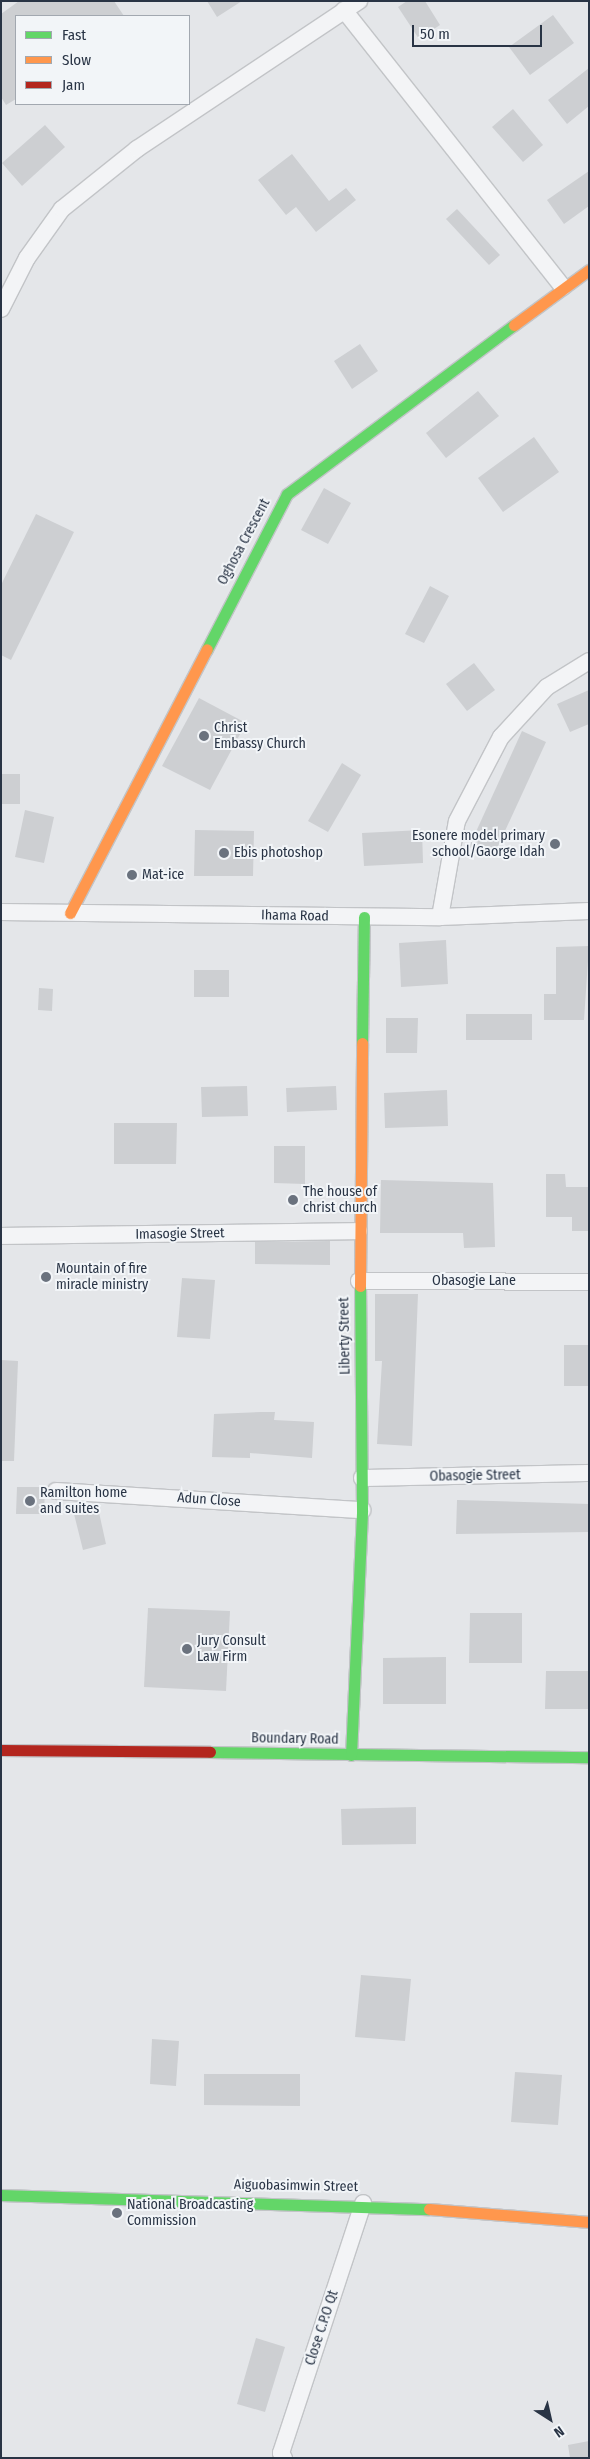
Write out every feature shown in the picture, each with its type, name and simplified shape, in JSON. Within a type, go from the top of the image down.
[{"type":"street","points":[[1,309],[27,258],[62,209],[137,149],[359,1]]},
{"type":"street","points":[[344,10],[562,287]]},
{"type":"street","name":"Oghosa Crescent","points":[[70,913],[287,494],[562,287],[589,270]]},
{"type":"street","points":[[440,916],[458,821],[501,737],[547,687],[589,661]]},
{"type":"street","name":"Ihama Road","points":[[1,912],[364,917],[589,911]]},
{"type":"street","name":"Liberty Street","points":[[351,1755],[362,1510],[359,1232],[364,917]]},
{"type":"street","name":"Imasogie Street","points":[[1,1236],[359,1232]]},
{"type":"street","name":"Obasogie Lane","points":[[359,1281],[589,1282]]},
{"type":"street","name":"Obasogie Street","points":[[362,1478],[589,1473]]},
{"type":"street","name":"Adun Close","points":[[56,1491],[362,1510]]},
{"type":"street","name":"Boundary Road","points":[[1,1750],[589,1758]]},
{"type":"street","name":"Aiguobasimwin Street","points":[[1,2195],[363,2203],[589,2222]]},
{"type":"street","name":"Close C.P.O Qt","points":[[282,2456],[363,2203]]},
{"type":"building","points":[[19,1],[114,1],[123,15],[15,15],[15,100],[6,105],[1,97],[1,14]]},
{"type":"building","points":[[207,1],[242,1],[217,17]]},
{"type":"building","points":[[407,1],[425,1],[440,25],[419,39],[398,7]]},
{"type":"building","points":[[553,15],[574,43],[530,75],[509,47]]},
{"type":"building","points":[[589,68],[589,106],[567,124],[548,100]]},
{"type":"building","points":[[513,109],[543,145],[523,162],[492,127]]},
{"type":"building","points":[[45,125],[65,147],[22,186],[2,163]]},
{"type":"building","points":[[292,154],[329,201],[346,188],[356,200],[316,232],[296,207],[286,215],[258,180]]},
{"type":"building","points":[[589,171],[589,206],[564,224],[547,200]]},
{"type":"building","points":[[457,209],[500,255],[489,265],[446,219]]},
{"type":"building","points":[[360,344],[378,371],[352,389],[334,361]]},
{"type":"building","points":[[478,391],[499,416],[446,458],[426,433]]},
{"type":"building","points":[[534,437],[559,472],[503,512],[478,478]]},
{"type":"building","points":[[324,488],[351,503],[328,544],[301,530]]},
{"type":"building","points":[[36,514],[74,532],[11,660],[1,655],[1,585]]},
{"type":"building","points":[[430,586],[449,596],[424,643],[405,634]]},
{"type":"building","points":[[474,663],[495,690],[467,711],[446,684]]},
{"type":"building","points":[[589,690],[589,724],[570,732],[557,704]]},
{"type":"building","points":[[199,698],[246,723],[210,790],[162,766]]},
{"type":"building","points":[[522,731],[546,742],[493,857],[469,847]]},
{"type":"building","points":[[342,763],[361,775],[328,832],[308,821]]},
{"type":"building","points":[[1,774],[20,774],[20,804],[1,804]]},
{"type":"building","points":[[25,810],[54,817],[44,863],[15,857]]},
{"type":"building","name":"Ebis photoshop","points":[[195,830],[254,831],[253,876],[194,876]]},
{"type":"building","points":[[422,830],[423,863],[364,866],[362,833]]},
{"type":"building","points":[[446,940],[448,984],[401,987],[399,943]]},
{"type":"building","points":[[589,946],[584,1020],[544,1020],[544,994],[556,994],[556,947]]},
{"type":"building","points":[[194,970],[229,970],[229,997],[194,997]]},
{"type":"building","points":[[39,988],[53,989],[52,1011],[38,1010]]},
{"type":"building","points":[[466,1014],[532,1014],[532,1040],[466,1040]]},
{"type":"building","points":[[386,1018],[418,1018],[417,1053],[386,1053]]},
{"type":"building","points":[[247,1086],[248,1116],[202,1117],[201,1087]]},
{"type":"building","points":[[336,1086],[337,1110],[287,1112],[286,1088]]},
{"type":"building","points":[[447,1090],[448,1126],[385,1128],[384,1093]]},
{"type":"building","points":[[114,1123],[177,1123],[176,1164],[114,1164]]},
{"type":"building","points":[[274,1146],[305,1146],[305,1184],[274,1183]]},
{"type":"building","points":[[546,1174],[565,1174],[566,1187],[589,1187],[589,1231],[572,1231],[572,1217],[546,1217]]},
{"type":"building","points":[[381,1180],[493,1183],[495,1247],[464,1248],[463,1233],[380,1233]]},
{"type":"building","points":[[330,1241],[330,1265],[255,1264],[255,1242]]},
{"type":"building","points":[[182,1278],[215,1280],[210,1339],[177,1337]]},
{"type":"building","points":[[375,1294],[418,1294],[412,1446],[377,1444],[382,1361],[375,1361]]},
{"type":"building","points":[[564,1345],[589,1345],[589,1386],[564,1386]]},
{"type":"building","points":[[1,1360],[18,1361],[14,1461],[1,1461]]},
{"type":"building","points":[[275,1412],[274,1420],[314,1422],[312,1458],[250,1453],[250,1458],[212,1457],[214,1414]]},
{"type":"building","name":"Ramilton home and suites","points":[[17,1487],[45,1487],[44,1514],[16,1514]]},
{"type":"building","points":[[457,1500],[589,1504],[589,1532],[456,1534]]},
{"type":"building","points":[[98,1508],[106,1544],[83,1550],[74,1514]]},
{"type":"building","name":"Jury Consult Law Firm","points":[[148,1608],[230,1611],[226,1691],[144,1687]]},
{"type":"building","points":[[470,1613],[522,1613],[522,1663],[469,1663]]},
{"type":"building","points":[[446,1657],[446,1704],[383,1704],[383,1658]]},
{"type":"building","points":[[546,1671],[589,1671],[589,1709],[545,1709]]},
{"type":"building","points":[[416,1807],[416,1844],[342,1845],[341,1809]]},
{"type":"building","points":[[361,1975],[411,1979],[405,2041],[355,2037]]},
{"type":"building","points":[[152,2039],[179,2041],[176,2086],[150,2084]]},
{"type":"building","points":[[515,2072],[562,2075],[558,2125],[511,2122]]},
{"type":"building","points":[[204,2074],[300,2074],[300,2106],[204,2105]]},
{"type":"building","points":[[256,2338],[285,2347],[265,2412],[237,2404]]},
{"type":"building","points":[[589,2441],[589,2458],[570,2458],[568,2445]]},
{"type":"traffic: fast","points":[[207,649],[287,494],[514,325]]},
{"type":"traffic: fast","points":[[362,1043],[364,917]]},
{"type":"traffic: fast","points":[[351,1755],[362,1510],[360,1286]]},
{"type":"traffic: fast","points":[[210,1752],[589,1757]]},
{"type":"traffic: fast","points":[[1,2195],[429,2209]]},
{"type":"traffic: slow","points":[[514,325],[589,270]]},
{"type":"traffic: slow","points":[[70,913],[207,649]]},
{"type":"traffic: slow","points":[[360,1286],[362,1043]]},
{"type":"traffic: slow","points":[[429,2209],[589,2222]]},
{"type":"traffic: jam","points":[[1,1750],[210,1752]]},
{"type":"place","name":"Christ Embassy Church","points":[[204,736]]},
{"type":"place","name":"Esonere model primary school/Gaorge Idah","points":[[555,844]]},
{"type":"place","name":"Ebis photoshop","points":[[224,853]]},
{"type":"place","name":"Mat-ice","points":[[132,875]]},
{"type":"place","name":"The house of christ church","points":[[293,1200]]},
{"type":"place","name":"Mountain of fire miracle ministry","points":[[46,1277]]},
{"type":"place","name":"Ramilton home and suites","points":[[30,1501]]},
{"type":"place","name":"Jury Consult Law Firm","points":[[187,1649]]},
{"type":"place","name":"National Broadcasting Commission","points":[[117,2213]]}]
